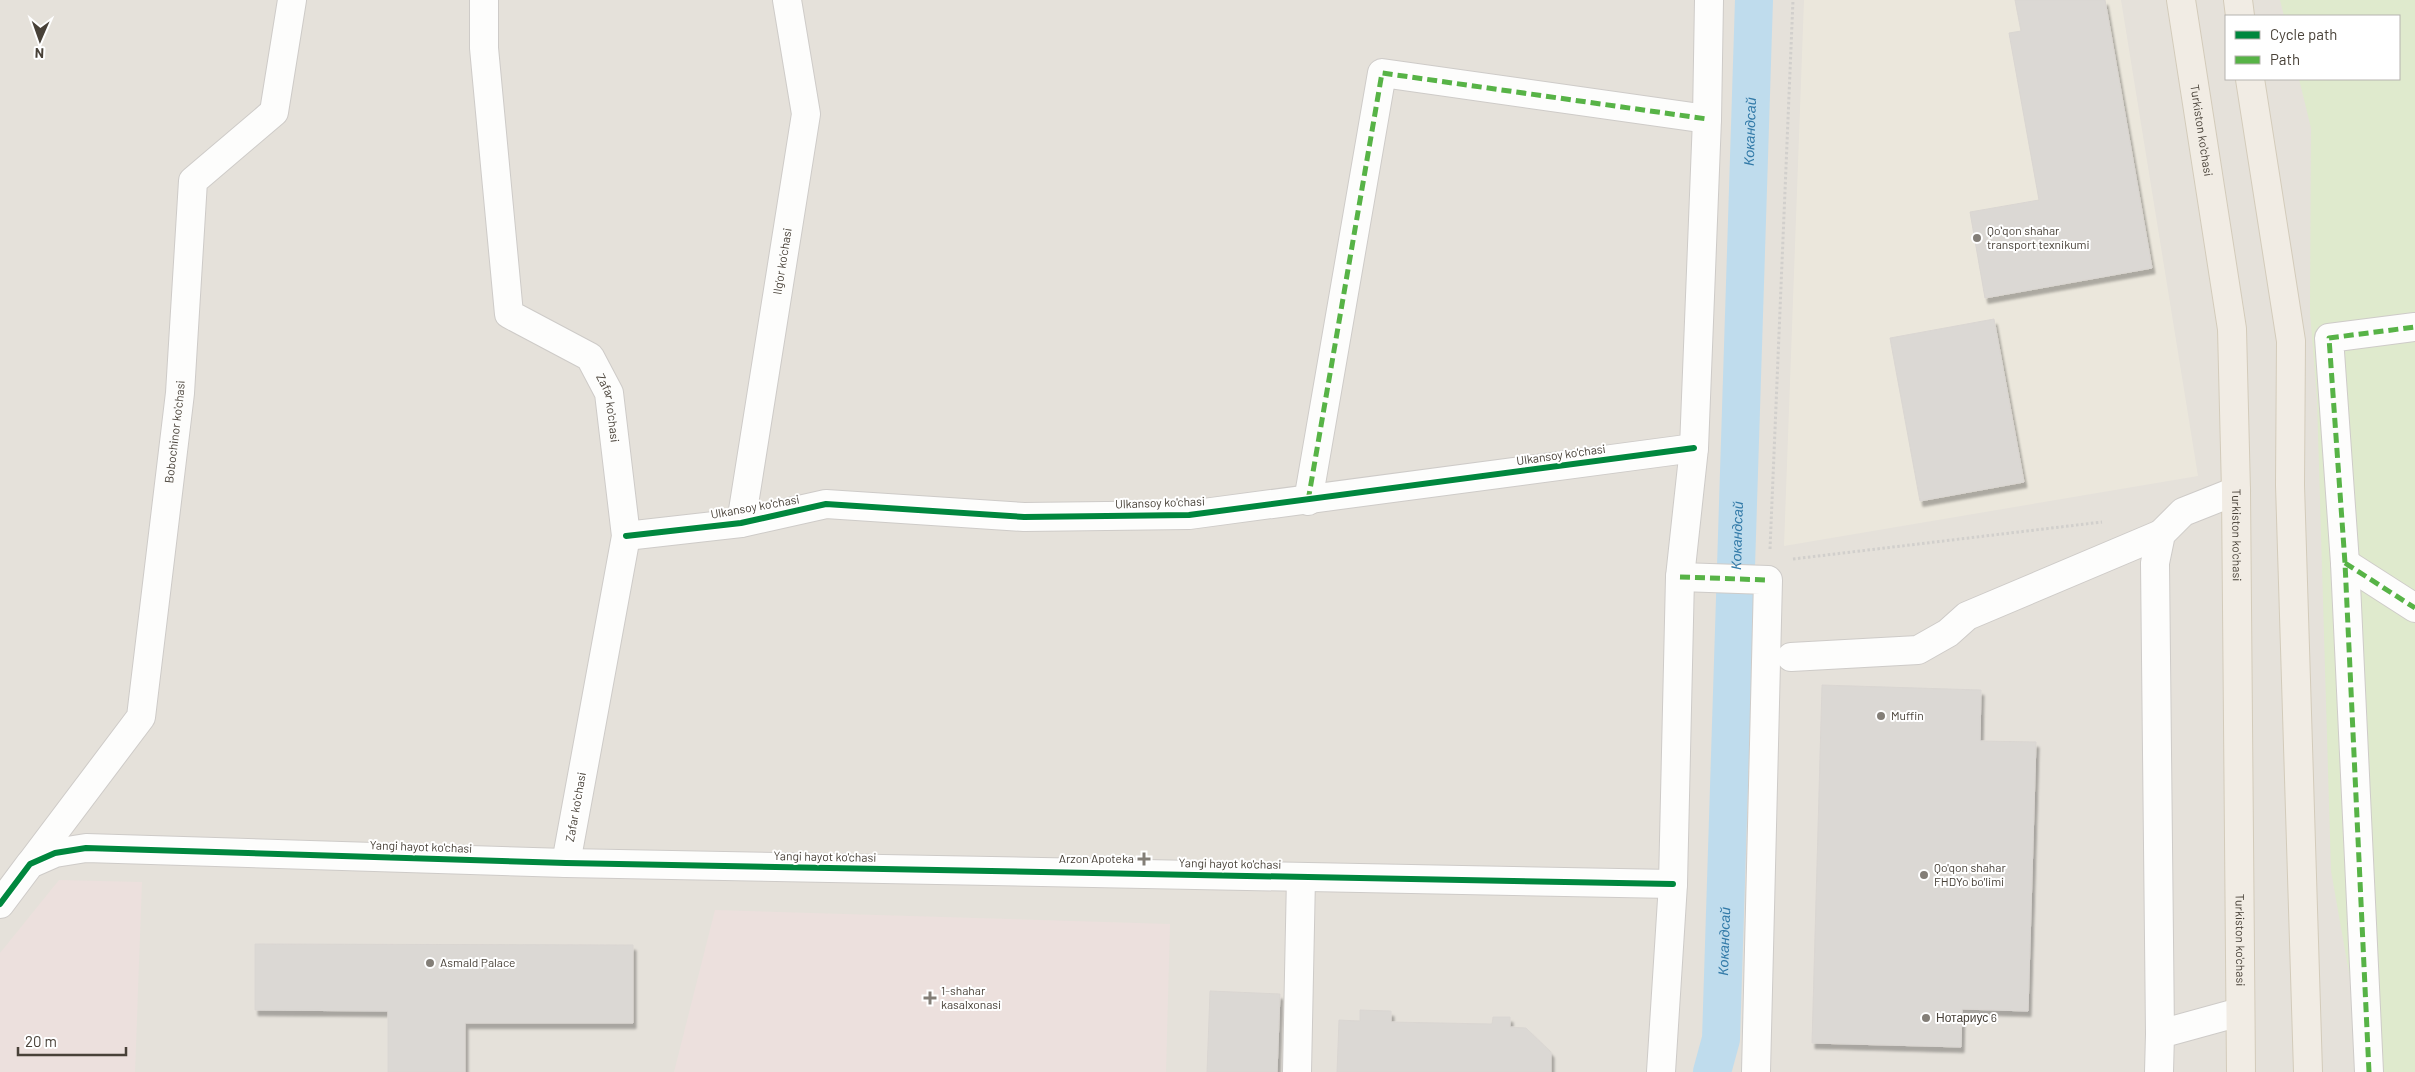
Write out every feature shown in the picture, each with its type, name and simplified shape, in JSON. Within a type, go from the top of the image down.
[{"type":"main road","name":"Turkiston ko'chasi","points":[[2182,0],[2232,329],[2236,491],[2242,1072]]},
{"type":"main road","points":[[2238,0],[2240,15]]},
{"type":"main road","points":[[2250,80],[2291,341],[2290,485],[2308,1072]]},
{"type":"street","name":"Bobochinor ko'chasi","points":[[30,864],[141,716],[180,393],[193,181],[274,112],[292,0]]},
{"type":"street","name":"Zafar ko'chasi","points":[[484,0],[484,48],[509,314],[590,357],[609,393],[626,536],[566,863]]},
{"type":"street","name":"Ilg'or ko'chasi","points":[[741,523],[806,114],[787,0]]},
{"type":"street","points":[[1661,1072],[1673,884],[1680,577],[1694,448],[1707,119],[1709,0]]},
{"type":"street","points":[[1308,501],[1382,73],[1707,119]]},
{"type":"street","points":[[2369,1072],[2345,563],[2329,338],[2415,327]]},
{"type":"street","name":"Ulkansoy ko'chasi","points":[[626,536],[741,523],[826,504],[1024,517],[1189,515],[1308,501],[1694,448]]},
{"type":"street","points":[[1792,657],[1918,650],[1948,633],[1967,616],[2162,534],[2183,512],[2236,491]]},
{"type":"street","points":[[2159,1072],[2155,563],[2162,534]]},
{"type":"street","points":[[2345,563],[2415,608]]},
{"type":"street","points":[[1680,577],[1769,570],[1756,1072]]},
{"type":"street","name":"Yangi hayot ko'chasi","points":[[0,904],[30,864],[55,853],[86,848],[566,863],[1673,884]]},
{"type":"street","points":[[1297,1072],[1301,877]]},
{"type":"street","points":[[2160,1034],[2240,1012]]},
{"type":"path","points":[[1793,0],[1769,570],[2104,522]]},
{"type":"shaded area","points":[[0,0],[2415,0],[2415,1072],[0,1072]]},
{"type":"shaded area","name":"Qoʻqon shahar transport texnikumi","points":[[1804,0],[2121,0],[2198,476],[1784,546]]},
{"type":"shaded area","points":[[59,880],[142,882],[135,1072],[0,1072],[0,953]]},
{"type":"shaded area","name":"1-shahar kasalxonasi","points":[[715,910],[1170,924],[1166,1072],[674,1072]]},
{"type":"green space","points":[[2280,0],[2415,0],[2415,1072],[2358,1072],[2358,1024],[2331,871],[2317,399],[2310,313],[2311,128],[2299,80],[2400,80],[2400,15],[2284,15]]},
{"type":"building","points":[[2015,0],[2105,0],[2152,268],[1985,298],[1970,212],[2039,200],[2009,33],[2021,31]]},
{"type":"building","points":[[1994,319],[2024,482],[1920,501],[1890,338]]},
{"type":"building","name":"Qo'qon shahar FHDYo bo'limi","points":[[1822,685],[1981,690],[1980,741],[2036,742],[2028,1011],[1962,1009],[1961,1047],[1812,1043]]},
{"type":"building","points":[[255,944],[633,945],[633,1023],[465,1023],[465,1072],[388,1072],[388,1011],[255,1010]]},
{"type":"building","points":[[1210,991],[1280,994],[1277,1072],[1207,1072]]},
{"type":"building","points":[[1360,1010],[1391,1011],[1391,1022],[1492,1024],[1493,1017],[1510,1017],[1510,1027],[1526,1028],[1551,1052],[1551,1072],[1337,1072],[1339,1020],[1360,1021]]},
{"type":"waterway","name":"Кокандсай","points":[[1712,1072],[1721,1039],[1754,0]]},
{"type":"marked path","points":[[1308,501],[1382,73],[1707,119]]},
{"type":"marked path","points":[[2369,1072],[2345,563],[2329,338],[2415,327]]},
{"type":"marked path","points":[[2345,563],[2415,608]]},
{"type":"marked path","points":[[1680,577],[1768,580]]},
{"type":"cycle path","points":[[626,536],[741,523],[826,504],[1024,517],[1189,515],[1694,448]]},
{"type":"cycle path","points":[[0,904],[30,864],[55,853],[86,848],[566,863],[1673,884]]},
{"type":"place","name":"Qoʻqon shahar transport texnikumi","points":[[1977,238]]},
{"type":"place","name":"Muffin","points":[[1881,716]]},
{"type":"place","name":"Arzon Apoteka","points":[[1144,859]]},
{"type":"place","name":"Qo'qon shahar FHDYo bo'limi","points":[[1924,875]]},
{"type":"place","name":"Asmald Palace","points":[[430,963]]},
{"type":"place","name":"1-shahar kasalxonasi","points":[[930,998]]},
{"type":"place","name":"Нотариус 6","points":[[1926,1018]]}]
